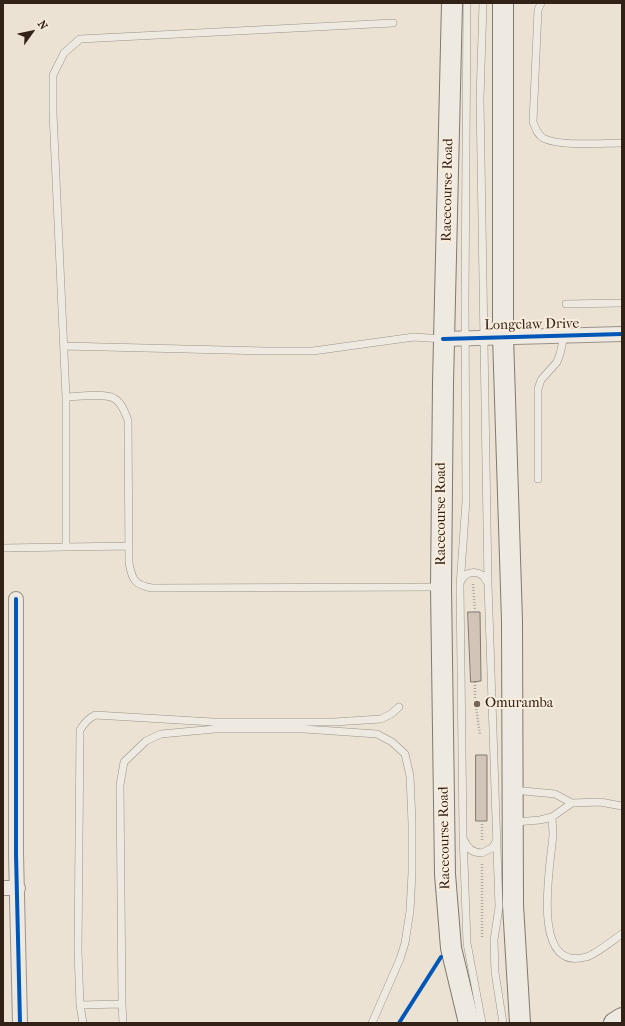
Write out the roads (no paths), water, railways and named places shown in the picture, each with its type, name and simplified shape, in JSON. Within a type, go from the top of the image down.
[{"type":"main road","name":"Racecourse Road","points":[[452,3],[443,339],[451,586],[445,874],[451,948],[469,1023]]},
{"type":"main road","points":[[504,3],[493,337],[512,621],[514,822],[513,905],[520,1023]]},
{"type":"main road","points":[[614,1023],[622,1018]]},
{"type":"street","name":"Longclaw Drive","points":[[443,339],[622,334]]},
{"type":"street","points":[[16,600],[10,616],[18,888],[20,1023]]},
{"type":"street","points":[[3,888],[18,888]]},
{"type":"lane","points":[[467,3],[465,338],[466,501],[451,586],[467,943],[482,1023]]},
{"type":"lane","points":[[482,3],[480,100],[493,337],[488,584],[499,907],[494,940],[495,972],[503,1023]]},
{"type":"lane","points":[[541,3],[538,10],[533,122],[537,133],[544,138],[565,143],[622,143]]},
{"type":"lane","points":[[66,546],[66,397],[53,113],[53,74],[64,54],[80,39],[393,23]]},
{"type":"lane","points":[[566,304],[622,303]]},
{"type":"lane","points":[[538,478],[538,389],[541,380],[557,362],[564,336]]},
{"type":"lane","points":[[64,346],[313,351],[414,337],[443,339]]},
{"type":"lane","points":[[66,397],[108,396],[116,399],[123,408],[128,420],[130,572],[140,586],[152,588],[451,586],[461,580],[465,575],[473,572],[486,578],[488,584]]},
{"type":"lane","points":[[3,548],[129,546]]},
{"type":"lane","points":[[83,1023],[80,1005],[78,943],[80,730],[89,718],[95,715],[213,722],[334,722],[381,719],[391,714],[399,707]]},
{"type":"lane","points":[[123,1023],[120,785],[124,762],[146,741],[161,734],[215,729],[304,729],[377,734],[392,742],[405,754],[410,776],[412,823],[410,911],[405,943],[400,959],[372,1023]]},
{"type":"lane","points":[[513,790],[555,794],[572,803],[600,802],[622,806]]},
{"type":"lane","points":[[514,822],[540,820],[552,817],[572,803]]},
{"type":"lane","points":[[552,817],[553,833],[547,894],[548,919],[553,942],[566,957],[577,959],[588,957],[622,934]]},
{"type":"lane","points":[[463,834],[467,847],[475,852],[482,853],[492,848],[497,839],[497,833]]},
{"type":"lane","points":[[80,1005],[122,1004]]},
{"type":"place","name":"Omuramba","points":[[477,704]]}]
